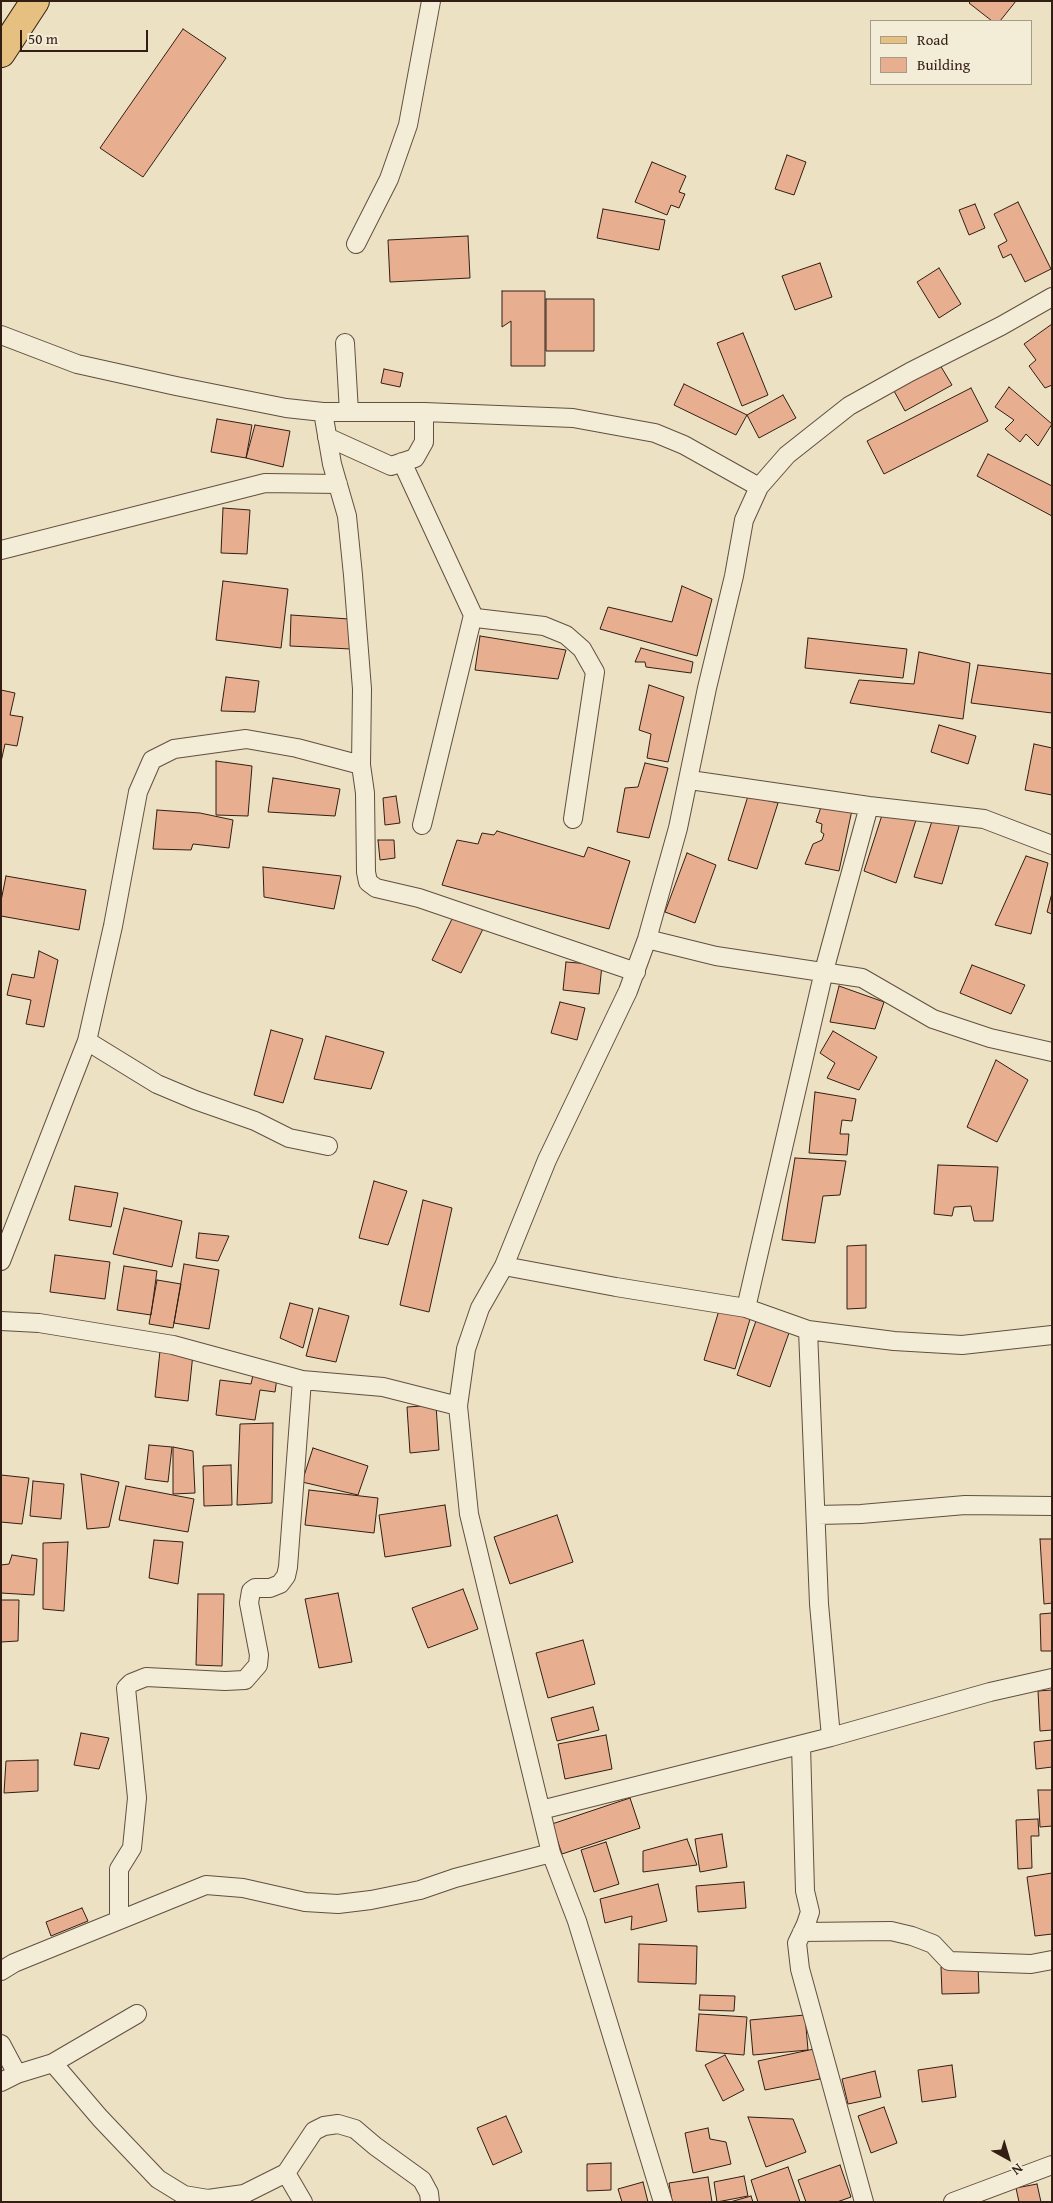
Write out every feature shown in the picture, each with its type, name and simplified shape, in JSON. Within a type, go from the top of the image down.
[{"type":"main road","points":[[1,19],[12,1]]},
{"type":"main road","points":[[1,53],[35,1]]},
{"type":"street","points":[[356,244],[390,179],[408,125],[431,1]]},
{"type":"street","points":[[663,2202],[577,1921],[551,1853],[468,1514],[458,1406],[466,1349],[480,1308],[504,1266],[547,1160],[591,1071],[636,972],[647,939],[690,780],[707,688],[734,576],[744,520],[759,487],[787,455],[850,406],[1052,297]]},
{"type":"street","points":[[1,335],[77,364],[286,408],[323,412],[424,412],[573,418],[655,433],[684,446],[759,487]]},
{"type":"street","points":[[344,343],[349,412]]},
{"type":"street","points":[[323,412],[327,437],[347,516],[362,689],[361,765],[365,793],[366,872],[368,882],[376,888],[419,898],[636,972]]},
{"type":"street","points":[[327,437],[391,466],[415,458],[424,442],[424,412]]},
{"type":"street","points":[[402,462],[473,615],[476,618],[544,626],[566,635],[582,649],[594,672],[573,819]]},
{"type":"street","points":[[1,550],[265,483],[338,484]]},
{"type":"street","points":[[422,825],[473,615]]},
{"type":"street","points":[[1,1261],[87,1041],[113,926],[136,799],[152,760],[174,749],[246,739],[297,748],[361,765]]},
{"type":"street","points":[[690,780],[869,806],[984,819],[1052,845]]},
{"type":"street","points":[[746,1308],[824,971],[869,806]]},
{"type":"street","points":[[647,939],[716,956],[862,978],[933,1019],[990,1038],[1052,1052]]},
{"type":"street","points":[[87,1041],[157,1084],[255,1121],[289,1138],[328,1146]]},
{"type":"street","points":[[504,1266],[616,1287],[746,1308],[808,1330],[894,1341],[962,1345],[1052,1335]]},
{"type":"street","points":[[1,1320],[48,1324],[173,1345],[302,1380],[383,1387],[458,1406]]},
{"type":"street","points":[[808,1330],[817,1515],[819,1604],[831,1737]]},
{"type":"street","points":[[119,1920],[119,1869],[132,1848],[137,1798],[126,1688],[131,1683],[146,1676],[225,1682],[245,1680],[258,1665],[249,1603],[251,1591],[255,1588],[270,1588],[280,1584],[288,1567],[302,1380]]},
{"type":"street","points":[[817,1515],[862,1514],[965,1505],[1052,1506]]},
{"type":"street","points":[[541,1810],[831,1737],[990,1692],[1052,1678]]},
{"type":"street","points":[[801,1744],[806,1891],[810,1912],[796,1943],[800,1969],[864,2202]]},
{"type":"street","points":[[1,1971],[206,1884],[243,1888],[305,1902],[338,1904],[371,1900],[420,1890],[455,1878],[551,1853]]},
{"type":"street","points":[[802,1932],[890,1931],[912,1936],[933,1944],[949,1961],[1031,1964],[1052,1960]]},
{"type":"street","points":[[1,2082],[17,2074],[53,2063],[137,2014]]},
{"type":"street","points":[[1,2044],[17,2074]]},
{"type":"street","points":[[53,2063],[100,2118],[158,2179],[184,2195],[208,2199],[244,2194],[286,2173],[314,2131],[324,2126],[338,2124],[356,2129],[375,2146],[422,2180],[429,2193],[430,2202]]},
{"type":"street","points":[[953,2202],[1051,2167]]},
{"type":"street","points":[[286,2173],[303,2202]]},
{"type":"building","points":[[971,1],[1016,1],[1001,20],[991,20],[969,3]]},
{"type":"building","points":[[183,29],[226,58],[143,177],[100,148]]},
{"type":"building","points":[[787,155],[806,162],[794,195],[775,189]]},
{"type":"building","points":[[652,162],[686,176],[679,192],[685,194],[679,208],[671,205],[667,215],[635,202]]},
{"type":"building","points":[[1018,202],[1051,269],[1025,282],[1011,254],[1003,258],[998,246],[1007,241],[994,214]]},
{"type":"building","points":[[975,204],[985,228],[969,235],[959,210]]},
{"type":"building","points":[[603,209],[665,220],[659,250],[597,238]]},
{"type":"building","points":[[468,236],[470,278],[390,282],[388,240]]},
{"type":"building","points":[[820,263],[832,297],[795,310],[782,276]]},
{"type":"building","points":[[939,268],[961,304],[939,318],[917,282]]},
{"type":"building","points":[[502,291],[545,291],[545,366],[511,366],[511,321],[502,327]]},
{"type":"building","points":[[546,299],[594,299],[594,351],[546,351]]},
{"type":"building","points":[[1052,324],[1052,385],[1045,388],[1029,366],[1036,360],[1024,344]]},
{"type":"building","points":[[743,333],[768,395],[742,406],[717,343]]},
{"type":"building","points":[[940,365],[952,385],[905,411],[894,391]]},
{"type":"building","points":[[384,369],[403,373],[400,387],[381,383]]},
{"type":"building","points":[[684,384],[747,415],[736,435],[674,405]]},
{"type":"building","points":[[1009,387],[1052,424],[1038,446],[1026,434],[1020,442],[1005,429],[1014,420],[995,407]]},
{"type":"building","points":[[971,388],[988,421],[884,474],[867,441]]},
{"type":"building","points":[[783,395],[796,418],[759,438],[747,415]]},
{"type":"building","points":[[217,419],[252,425],[246,458],[211,452]]},
{"type":"building","points":[[255,425],[290,431],[283,467],[246,458]]},
{"type":"building","points":[[988,454],[1052,486],[1052,516],[977,476]]},
{"type":"building","points":[[223,508],[250,510],[247,554],[221,553]]},
{"type":"building","points":[[223,581],[288,589],[281,648],[216,640]]},
{"type":"building","points":[[682,586],[712,599],[697,656],[600,629],[608,607],[672,622]]},
{"type":"building","points":[[291,615],[349,619],[351,649],[290,646]]},
{"type":"building","points":[[480,636],[566,650],[558,679],[475,670]]},
{"type":"building","points":[[808,638],[907,649],[903,678],[805,668]]},
{"type":"building","points":[[641,648],[693,662],[691,673],[646,667],[645,662],[635,662]]},
{"type":"building","points":[[919,652],[970,663],[963,719],[850,703],[859,680],[914,684]]},
{"type":"building","points":[[978,665],[1052,674],[1052,713],[971,703]]},
{"type":"building","points":[[226,677],[259,681],[255,712],[221,711]]},
{"type":"building","points":[[649,685],[684,697],[668,762],[647,758],[651,734],[639,730]]},
{"type":"building","points":[[1,690],[15,693],[10,715],[23,717],[17,746],[5,744],[1,762]]},
{"type":"building","points":[[939,725],[976,736],[968,764],[931,752]]},
{"type":"building","points":[[1034,744],[1052,748],[1052,795],[1025,790]]},
{"type":"building","points":[[216,761],[252,766],[248,816],[216,815]]},
{"type":"building","points":[[645,763],[668,768],[649,838],[617,832],[625,788],[638,787]]},
{"type":"building","points":[[273,778],[340,789],[335,816],[268,812]]},
{"type":"building","points":[[396,796],[400,823],[385,825],[383,798]]},
{"type":"building","points":[[748,796],[778,803],[757,869],[728,860]]},
{"type":"building","points":[[822,804],[852,810],[839,871],[805,864],[813,844],[822,840],[824,834],[821,832],[822,824],[816,822]]},
{"type":"building","points":[[157,810],[200,813],[233,820],[229,848],[193,844],[191,850],[153,849]]},
{"type":"building","points":[[883,812],[916,820],[896,883],[864,871]]},
{"type":"building","points":[[933,818],[960,823],[942,884],[914,877]]},
{"type":"building","points":[[497,831],[584,857],[588,847],[630,861],[609,929],[442,885],[457,840],[478,844],[482,833],[494,835]]},
{"type":"building","points":[[378,840],[394,840],[395,858],[380,860]]},
{"type":"building","points":[[687,853],[716,865],[695,923],[665,912]]},
{"type":"building","points":[[1026,856],[1048,863],[1031,934],[995,925]]},
{"type":"building","points":[[263,867],[341,876],[334,909],[264,897]]},
{"type":"building","points":[[6,876],[86,890],[79,930],[1,916],[1,901]]},
{"type":"building","points":[[1052,893],[1052,914],[1047,912]]},
{"type":"building","points":[[454,915],[484,927],[461,973],[432,960]]},
{"type":"building","points":[[39,951],[58,960],[44,1027],[26,1024],[31,1000],[7,995],[12,974],[34,978]]},
{"type":"building","points":[[566,962],[602,965],[599,994],[563,990]]},
{"type":"building","points":[[972,965],[1025,985],[1011,1014],[960,993]]},
{"type":"building","points":[[839,986],[884,1002],[875,1029],[830,1022]]},
{"type":"building","points":[[560,1002],[585,1008],[577,1040],[551,1033]]},
{"type":"building","points":[[271,1030],[303,1039],[283,1103],[254,1095]]},
{"type":"building","points":[[833,1031],[877,1057],[859,1090],[827,1078],[835,1063],[820,1053]]},
{"type":"building","points":[[326,1036],[384,1052],[371,1089],[314,1079]]},
{"type":"building","points":[[996,1060],[1028,1080],[997,1142],[967,1127]]},
{"type":"building","points":[[815,1092],[856,1099],[852,1121],[842,1120],[840,1134],[849,1134],[847,1155],[809,1153]]},
{"type":"building","points":[[795,1158],[846,1161],[840,1195],[823,1196],[815,1243],[782,1240]]},
{"type":"building","points":[[938,1165],[998,1167],[993,1221],[974,1221],[971,1206],[954,1207],[952,1216],[934,1214]]},
{"type":"building","points":[[374,1181],[407,1191],[388,1245],[359,1238]]},
{"type":"building","points":[[75,1186],[118,1193],[111,1227],[69,1220]]},
{"type":"building","points":[[423,1200],[452,1208],[429,1312],[400,1305]]},
{"type":"building","points":[[124,1208],[182,1221],[172,1267],[113,1254]]},
{"type":"building","points":[[199,1233],[229,1236],[218,1261],[196,1258]]},
{"type":"building","points":[[866,1245],[866,1308],[847,1309],[847,1246]]},
{"type":"building","points":[[55,1255],[110,1262],[105,1299],[50,1292]]},
{"type":"building","points":[[184,1264],[219,1270],[209,1329],[174,1323]]},
{"type":"building","points":[[124,1266],[157,1271],[151,1315],[117,1310]]},
{"type":"building","points":[[157,1280],[181,1284],[173,1328],[149,1324]]},
{"type":"building","points":[[290,1303],[313,1309],[303,1348],[280,1338]]},
{"type":"building","points":[[720,1307],[751,1316],[735,1369],[704,1360]]},
{"type":"building","points":[[319,1308],[349,1316],[336,1362],[306,1356]]},
{"type":"building","points":[[757,1318],[790,1330],[770,1387],[737,1375]]},
{"type":"building","points":[[160,1351],[193,1354],[188,1401],[155,1397]]},
{"type":"building","points":[[253,1375],[277,1378],[275,1392],[260,1390],[255,1420],[216,1415],[220,1380],[251,1384]]},
{"type":"building","points":[[436,1405],[439,1450],[410,1453],[407,1407]]},
{"type":"building","points":[[273,1423],[272,1503],[237,1505],[240,1424]]},
{"type":"building","points":[[149,1445],[172,1447],[168,1482],[145,1479]]},
{"type":"building","points":[[173,1447],[193,1451],[195,1493],[173,1494]]},
{"type":"building","points":[[313,1448],[368,1466],[358,1495],[302,1482]]},
{"type":"building","points":[[231,1465],[232,1505],[204,1506],[203,1466]]},
{"type":"building","points":[[81,1474],[119,1482],[109,1527],[87,1529]]},
{"type":"building","points":[[1,1475],[29,1478],[22,1524],[1,1522]]},
{"type":"building","points":[[33,1481],[64,1484],[61,1519],[30,1516]]},
{"type":"building","points":[[126,1486],[194,1499],[188,1532],[119,1520]]},
{"type":"building","points":[[309,1490],[378,1498],[374,1533],[305,1525]]},
{"type":"building","points":[[445,1505],[451,1546],[385,1557],[379,1515]]},
{"type":"building","points":[[557,1515],[573,1562],[510,1584],[494,1537]]},
{"type":"building","points":[[1040,1539],[1052,1539],[1052,1603],[1044,1604]]},
{"type":"building","points":[[154,1540],[183,1542],[178,1584],[149,1578]]},
{"type":"building","points":[[68,1542],[64,1611],[43,1609],[43,1543]]},
{"type":"building","points":[[12,1555],[37,1559],[34,1595],[1,1593],[1,1565],[9,1564]]},
{"type":"building","points":[[463,1589],[478,1629],[428,1648],[412,1608]]},
{"type":"building","points":[[338,1593],[352,1662],[319,1668],[305,1599]]},
{"type":"building","points":[[198,1594],[224,1594],[222,1666],[196,1665]]},
{"type":"building","points":[[1,1600],[19,1600],[18,1641],[1,1642]]},
{"type":"building","points":[[1052,1613],[1052,1651],[1041,1651],[1040,1614]]},
{"type":"building","points":[[583,1640],[595,1684],[548,1698],[536,1653]]},
{"type":"building","points":[[1052,1690],[1052,1730],[1040,1731],[1038,1691]]},
{"type":"building","points":[[593,1707],[599,1730],[557,1741],[551,1718]]},
{"type":"building","points":[[81,1733],[109,1738],[99,1769],[74,1765]]},
{"type":"building","points":[[606,1735],[612,1769],[565,1779],[558,1744]]},
{"type":"building","points":[[1052,1740],[1052,1767],[1036,1769],[1034,1742]]},
{"type":"building","points":[[38,1760],[38,1791],[4,1793],[6,1761]]},
{"type":"building","points":[[1038,1790],[1052,1790],[1052,1826],[1040,1827]]},
{"type":"building","points":[[630,1798],[640,1828],[562,1854],[552,1824]]},
{"type":"building","points":[[1038,1819],[1039,1836],[1031,1836],[1032,1868],[1018,1869],[1016,1820]]},
{"type":"building","points":[[722,1834],[727,1867],[700,1872],[695,1839]]},
{"type":"building","points":[[687,1839],[697,1865],[643,1872],[643,1851]]},
{"type":"building","points":[[606,1842],[619,1884],[594,1892],[581,1850]]},
{"type":"building","points":[[1052,1873],[1052,1934],[1035,1936],[1027,1877]]},
{"type":"building","points":[[744,1882],[746,1908],[698,1912],[696,1886]]},
{"type":"building","points":[[658,1884],[667,1921],[631,1930],[632,1916],[605,1923],[600,1899]]},
{"type":"building","points":[[82,1908],[88,1921],[51,1936],[46,1922]]},
{"type":"building","points":[[639,1944],[697,1946],[696,1984],[638,1982]]},
{"type":"building","points":[[978,1965],[979,1993],[942,1994],[941,1967]]},
{"type":"building","points":[[700,1995],[735,1996],[734,2011],[699,2010]]},
{"type":"building","points":[[699,2014],[747,2017],[744,2055],[696,2051]]},
{"type":"building","points":[[805,2015],[808,2050],[753,2055],[750,2020]]},
{"type":"building","points":[[814,2049],[820,2079],[765,2090],[758,2061]]},
{"type":"building","points":[[725,2055],[744,2090],[723,2101],[705,2065]]},
{"type":"building","points":[[952,2065],[956,2097],[922,2102],[918,2070]]},
{"type":"building","points":[[875,2071],[881,2097],[848,2104],[842,2079]]},
{"type":"building","points":[[884,2107],[897,2143],[871,2153],[858,2116]]},
{"type":"building","points":[[506,2116],[522,2152],[493,2165],[477,2128]]},
{"type":"building","points":[[748,2117],[793,2119],[806,2152],[766,2167]]},
{"type":"building","points":[[708,2128],[710,2139],[726,2142],[731,2164],[693,2173],[685,2133]]},
{"type":"building","points":[[611,2163],[611,2190],[587,2191],[587,2164]]},
{"type":"building","points":[[840,2165],[851,2197],[837,2202],[806,2202],[798,2180]]},
{"type":"building","points":[[788,2167],[800,2202],[758,2202],[751,2180]]},
{"type":"building","points":[[744,2176],[748,2196],[717,2202],[714,2182]]},
{"type":"building","points":[[708,2177],[712,2202],[672,2202],[669,2183]]},
{"type":"building","points":[[643,2182],[648,2202],[622,2202],[618,2189]]},
{"type":"building","points":[[1037,2184],[1041,2202],[1019,2202],[1016,2188]]},
{"type":"building","points":[[751,2196],[753,2202],[730,2202]]}]
